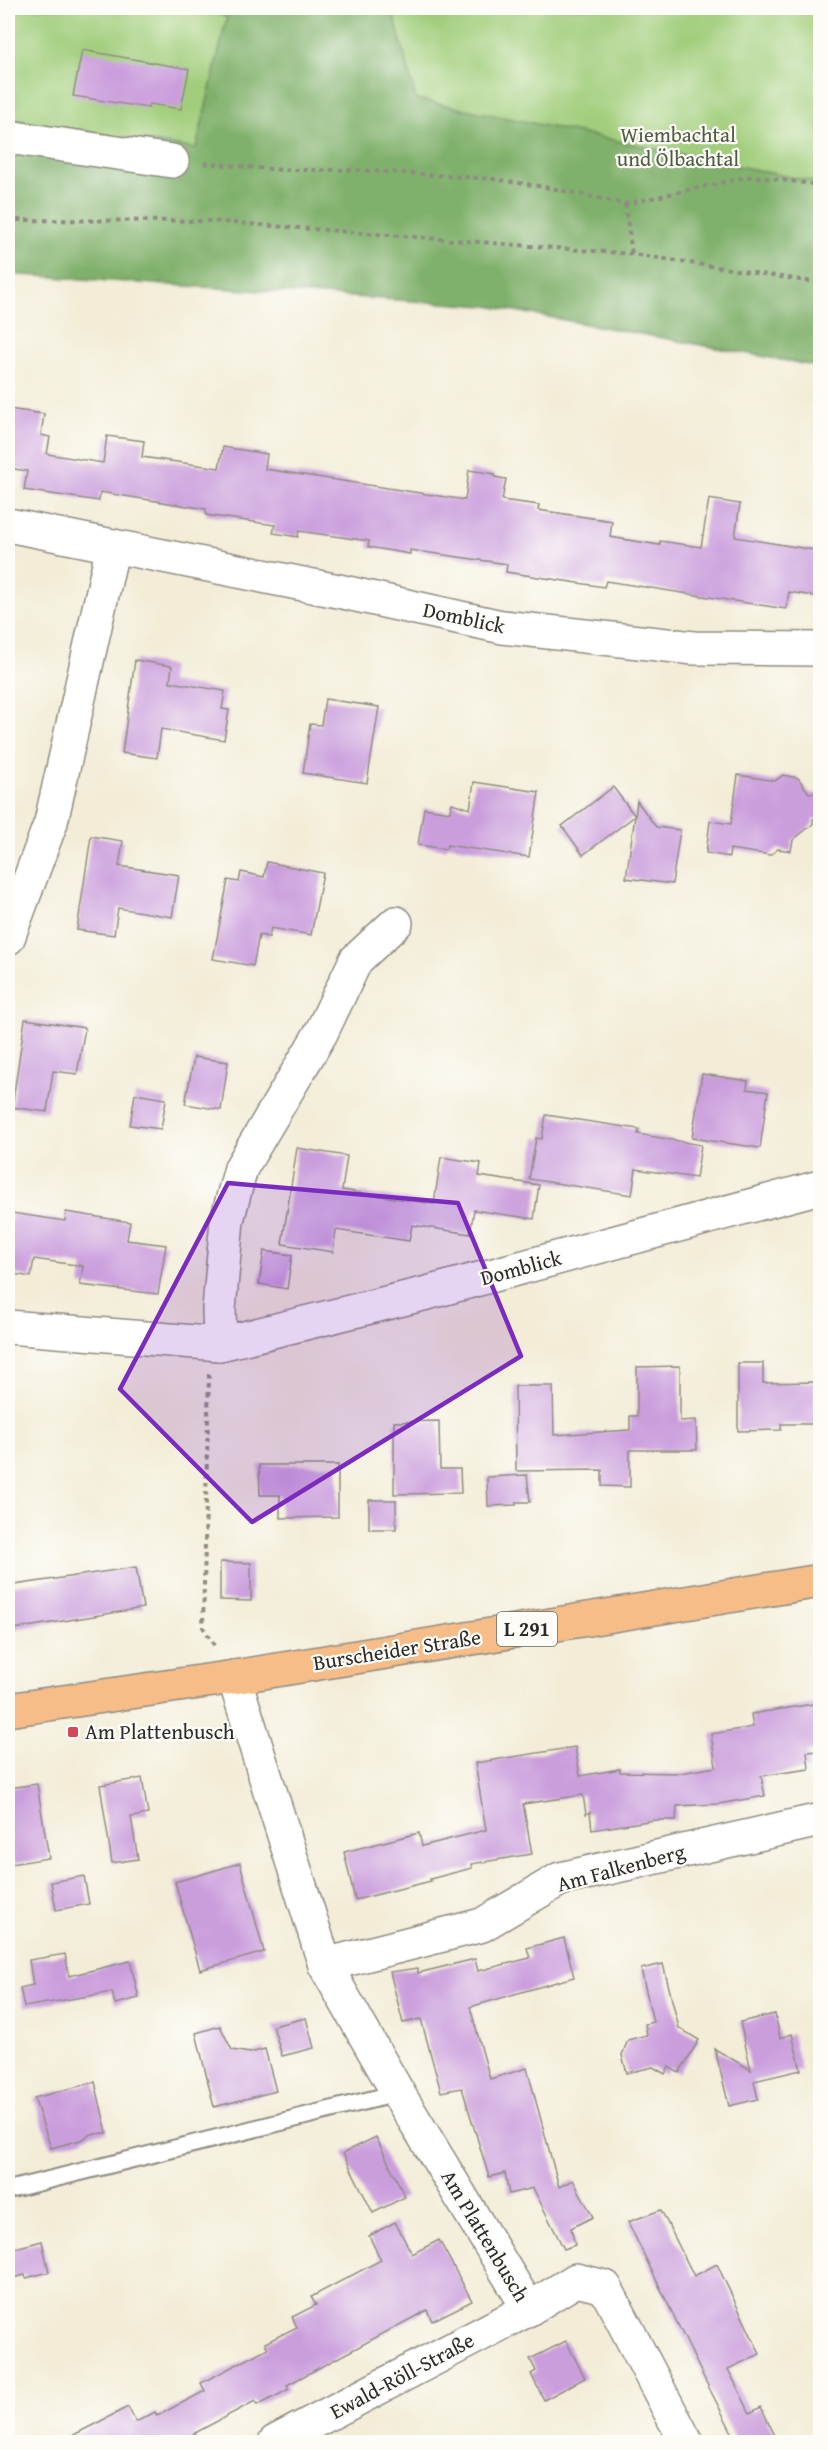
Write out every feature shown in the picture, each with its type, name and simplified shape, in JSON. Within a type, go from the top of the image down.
[{"type":"main road","name":"Burscheider Straße","points":[[8,1710],[234,1677],[820,1581]]},
{"type":"street","points":[[8,137],[172,161]]},
{"type":"street","name":"Domblick","points":[[8,525],[343,591],[502,627],[694,648],[820,649]]},
{"type":"street","points":[[8,938],[51,822],[113,546]]},
{"type":"street","points":[[220,1344],[219,1309],[227,1220],[241,1168],[321,1033],[356,960],[396,923]]},
{"type":"street","name":"Domblick","points":[[8,1327],[220,1344],[439,1290],[820,1187]]},
{"type":"street","name":"Am Plattenbusch","points":[[234,1677],[325,1965],[398,2093],[529,2309],[576,2280],[606,2287],[686,2442]]},
{"type":"street","name":"Am Falkenberg","points":[[325,1965],[482,1925],[560,1879],[820,1820]]},
{"type":"street","name":"Ewald-Röll-Straße","points":[[275,2442],[529,2309]]},
{"type":"lane","points":[[8,2190],[398,2093]]},
{"type":"path","points":[[172,161],[280,170],[358,170],[493,179],[551,188],[626,204],[752,176],[820,185]]},
{"type":"path","points":[[626,204],[632,254]]},
{"type":"path","points":[[8,220],[210,220],[632,254],[820,283]]},
{"type":"path","points":[[220,1344],[209,1375],[203,1627],[234,1677]]},
{"type":"highlighted area","points":[[228,1183],[458,1203],[521,1356],[252,1522],[120,1389]]},
{"type":"green space","name":"Wiembachtal und Ölbachtal","points":[[8,8],[820,8],[820,305],[8,243]]},
{"type":"green space","name":"Wiembachtal und Ölbachtal","points":[[201,8],[392,8],[416,99],[820,183],[820,367],[488,306],[8,274],[8,119],[196,149],[227,17]]},
{"type":"building","points":[[82,50],[189,69],[181,109],[149,104],[148,108],[73,96]]},
{"type":"building","points":[[8,409],[44,414],[41,435],[50,437],[47,454],[103,463],[107,436],[144,441],[142,457],[219,468],[223,447],[267,454],[265,469],[465,500],[469,470],[495,474],[495,477],[506,479],[502,500],[539,505],[538,510],[612,521],[610,537],[660,545],[660,541],[701,547],[709,499],[740,504],[735,537],[820,551],[820,597],[789,592],[786,609],[606,581],[604,587],[506,572],[507,564],[410,550],[410,554],[368,547],[369,541],[299,531],[298,537],[273,533],[275,525],[206,515],[206,509],[100,492],[99,501],[24,490],[27,471],[8,468]]},
{"type":"building","points":[[135,660],[172,666],[170,682],[225,691],[222,709],[229,710],[224,740],[161,729],[157,758],[122,753]]},
{"type":"building","points":[[325,699],[379,707],[367,783],[303,773],[310,724],[321,725]]},
{"type":"building","points":[[738,775],[775,781],[783,775],[798,778],[809,793],[820,794],[820,820],[813,819],[813,824],[793,840],[791,851],[778,849],[770,855],[730,849],[729,857],[706,853],[710,821],[731,824]]},
{"type":"building","points":[[474,782],[539,792],[529,857],[447,845],[446,849],[418,845],[424,808],[450,812],[452,803],[470,809]]},
{"type":"building","points":[[613,787],[635,816],[583,855],[562,826]]},
{"type":"building","points":[[637,801],[656,827],[680,830],[672,884],[626,878]]},
{"type":"building","points":[[91,836],[123,841],[119,866],[179,875],[172,917],[118,908],[114,935],[77,930]]},
{"type":"building","points":[[267,862],[323,873],[311,935],[271,928],[269,937],[259,935],[253,966],[213,959],[228,880],[239,882],[241,872],[264,877]]},
{"type":"building","points":[[25,1019],[85,1028],[77,1074],[53,1071],[47,1112],[12,1107]]},
{"type":"building","points":[[194,1057],[228,1062],[221,1110],[185,1104]]},
{"type":"building","points":[[702,1074],[748,1081],[747,1089],[768,1092],[760,1148],[692,1138]]},
{"type":"building","points":[[135,1094],[166,1099],[161,1129],[130,1125]]},
{"type":"building","points":[[546,1115],[639,1129],[638,1134],[701,1145],[696,1178],[636,1169],[632,1195],[529,1179],[536,1138],[542,1139]]},
{"type":"building","points":[[297,1148],[347,1156],[342,1190],[434,1204],[441,1157],[481,1163],[479,1176],[539,1185],[534,1219],[474,1210],[470,1234],[412,1225],[409,1241],[336,1230],[333,1252],[282,1244]]},
{"type":"building","points":[[66,1212],[130,1222],[127,1240],[166,1245],[158,1294],[80,1285],[83,1266],[34,1259],[31,1277],[8,1273],[8,1239],[12,1213],[65,1221]]},
{"type":"building","points":[[264,1251],[292,1255],[287,1289],[259,1284]]},
{"type":"building","points":[[738,1363],[763,1363],[763,1383],[815,1382],[815,1424],[781,1424],[781,1430],[738,1431]]},
{"type":"building","points":[[680,1366],[680,1421],[696,1420],[697,1450],[630,1450],[630,1487],[602,1486],[602,1470],[516,1471],[515,1386],[553,1386],[554,1435],[630,1430],[630,1416],[637,1416],[637,1367]]},
{"type":"building","points":[[439,1421],[440,1469],[460,1469],[461,1493],[394,1494],[394,1422]]},
{"type":"building","points":[[259,1465],[338,1465],[338,1517],[280,1518],[280,1495],[260,1495]]},
{"type":"building","points":[[527,1475],[530,1502],[488,1506],[487,1477]]},
{"type":"building","points":[[369,1500],[396,1500],[396,1529],[369,1529]]},
{"type":"building","points":[[220,1562],[251,1563],[251,1601],[220,1600]]},
{"type":"building","points":[[136,1567],[143,1608],[8,1630],[8,1586]]},
{"type":"building","points":[[820,1703],[820,1751],[807,1752],[809,1769],[761,1776],[765,1796],[718,1804],[677,1806],[676,1820],[654,1820],[592,1830],[590,1812],[586,1814],[583,1795],[523,1804],[532,1854],[471,1864],[472,1868],[430,1879],[431,1881],[355,1900],[344,1852],[419,1833],[422,1846],[486,1830],[475,1763],[575,1747],[580,1776],[620,1769],[620,1772],[681,1773],[716,1767],[711,1734],[753,1727],[751,1714]]},
{"type":"building","points":[[142,1778],[148,1814],[131,1817],[138,1859],[112,1863],[100,1785]]},
{"type":"building","points":[[37,1784],[49,1858],[11,1864],[8,1837],[8,1788]]},
{"type":"building","points":[[240,1863],[264,1952],[200,1970],[175,1882]]},
{"type":"building","points":[[84,1876],[89,1904],[56,1910],[51,1882]]},
{"type":"building","points":[[564,1938],[574,1977],[470,2007],[490,2079],[527,2068],[559,2187],[573,2180],[593,2217],[571,2228],[575,2245],[564,2249],[533,2188],[509,2194],[505,2173],[489,2177],[462,2088],[441,2092],[421,2019],[403,2023],[390,1972],[417,1968],[418,1973],[475,1959],[478,1971],[530,1958],[527,1948]]},
{"type":"building","points":[[65,1954],[69,1976],[130,1961],[139,1998],[115,2004],[112,1992],[24,2007],[20,1988],[33,1985],[29,1960]]},
{"type":"building","points":[[663,1964],[679,2028],[699,2040],[679,2073],[669,2067],[665,2074],[653,2067],[627,2073],[622,2055],[628,2040],[647,2035],[645,2024],[653,2022],[641,1969]]},
{"type":"building","points":[[775,2014],[780,2038],[792,2034],[801,2070],[754,2081],[758,2099],[729,2106],[715,2049],[751,2070],[740,2022]]},
{"type":"building","points":[[306,2018],[314,2048],[282,2056],[273,2026]]},
{"type":"building","points":[[220,2026],[232,2050],[250,2053],[265,2049],[276,2091],[214,2107],[196,2033]]},
{"type":"building","points":[[95,2082],[107,2133],[91,2134],[81,2140],[51,2148],[34,2098]]},
{"type":"building","points":[[376,2137],[405,2197],[373,2213],[343,2153]]},
{"type":"building","points":[[661,2210],[694,2276],[717,2264],[760,2354],[728,2369],[750,2413],[761,2407],[778,2442],[737,2442],[706,2382],[628,2222]]},
{"type":"building","points":[[395,2222],[412,2254],[439,2240],[472,2301],[432,2321],[427,2310],[287,2385],[289,2389],[276,2396],[257,2405],[255,2401],[193,2434],[198,2442],[60,2442],[128,2407],[136,2422],[155,2412],[157,2416],[205,2391],[201,2383],[268,2348],[265,2343],[297,2327],[292,2317],[316,2305],[311,2297],[381,2260],[369,2236]]},
{"type":"building","points":[[42,2241],[49,2272],[26,2278],[25,2275],[13,2278],[8,2250]]},
{"type":"building","points":[[566,2341],[585,2378],[544,2400],[531,2374],[536,2371],[530,2359]]},
{"type":"place","name":"Am Plattenbusch","points":[[73,1732]]}]
